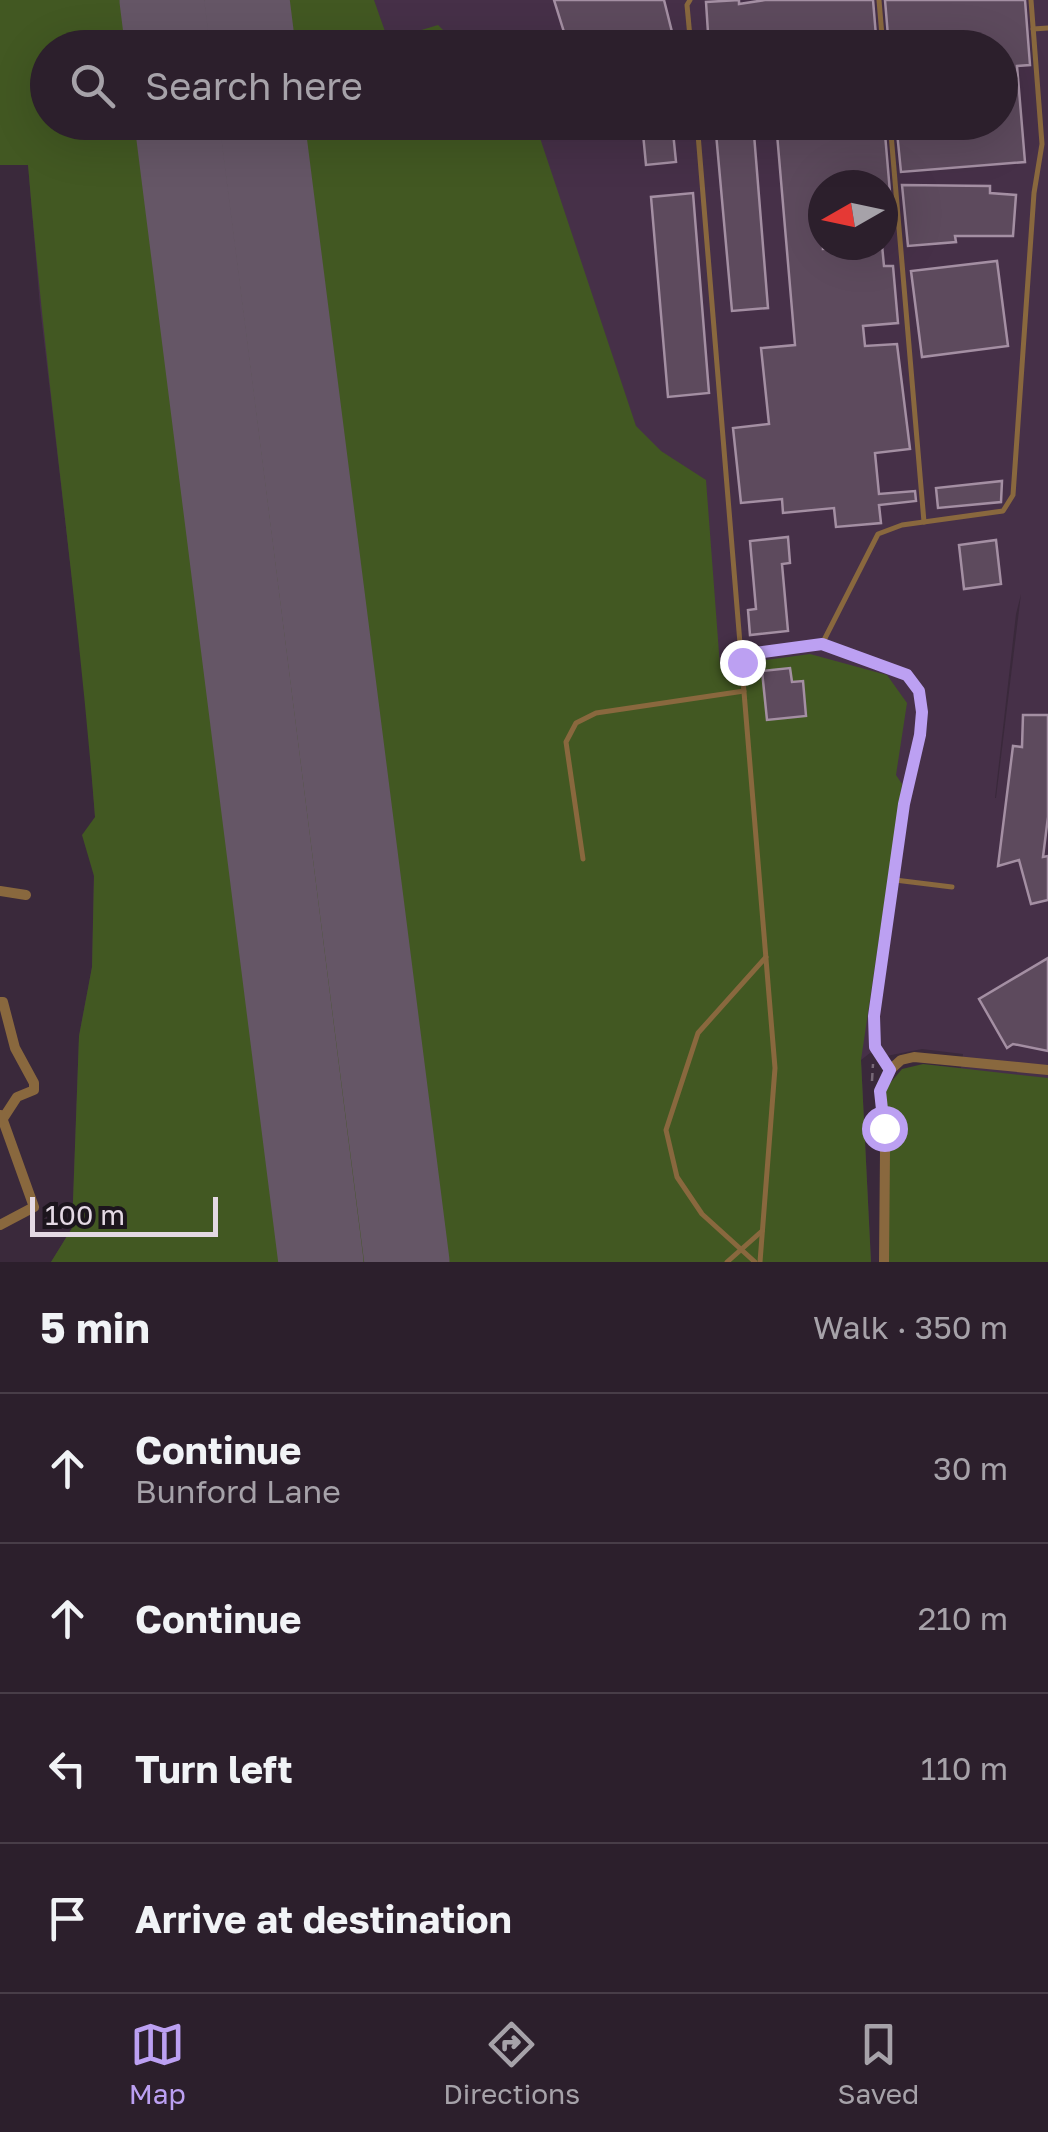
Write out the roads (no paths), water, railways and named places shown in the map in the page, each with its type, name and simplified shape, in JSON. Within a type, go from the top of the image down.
[{"type":"street","points":[[0,891],[26,895]]},
{"type":"street","points":[[0,1002],[4,1002],[15,1048],[34,1083],[34,1090],[18,1097],[2,1115],[6,1142],[34,1207],[0,1225]]},
{"type":"street","points":[[884,1262],[886,1151],[880,1091],[890,1070],[901,1060],[926,1057],[1048,1070]]},
{"type":"lane","points":[[689,30],[690,0]]},
{"type":"lane","points":[[879,0],[882,30]]},
{"type":"lane","points":[[822,644],[878,534],[924,522],[1003,511],[1013,496],[1034,193],[1042,144],[1031,0]]},
{"type":"lane","points":[[1033,28],[1048,28]]},
{"type":"lane","points":[[698,140],[775,1068],[757,1262]]},
{"type":"lane","points":[[892,140],[924,522]]},
{"type":"lane","points":[[741,655],[822,644],[907,675],[919,691],[920,735],[904,804],[874,1016],[875,1047],[890,1070]]},
{"type":"lane","points":[[583,859],[566,742],[576,722],[596,713],[744,691]]},
{"type":"lane","points":[[894,880],[952,887]]},
{"type":"lane","points":[[757,1262],[702,1214],[677,1177],[666,1130],[698,1033],[766,957]]},
{"type":"lane","points":[[727,1262],[762,1231]]}]
